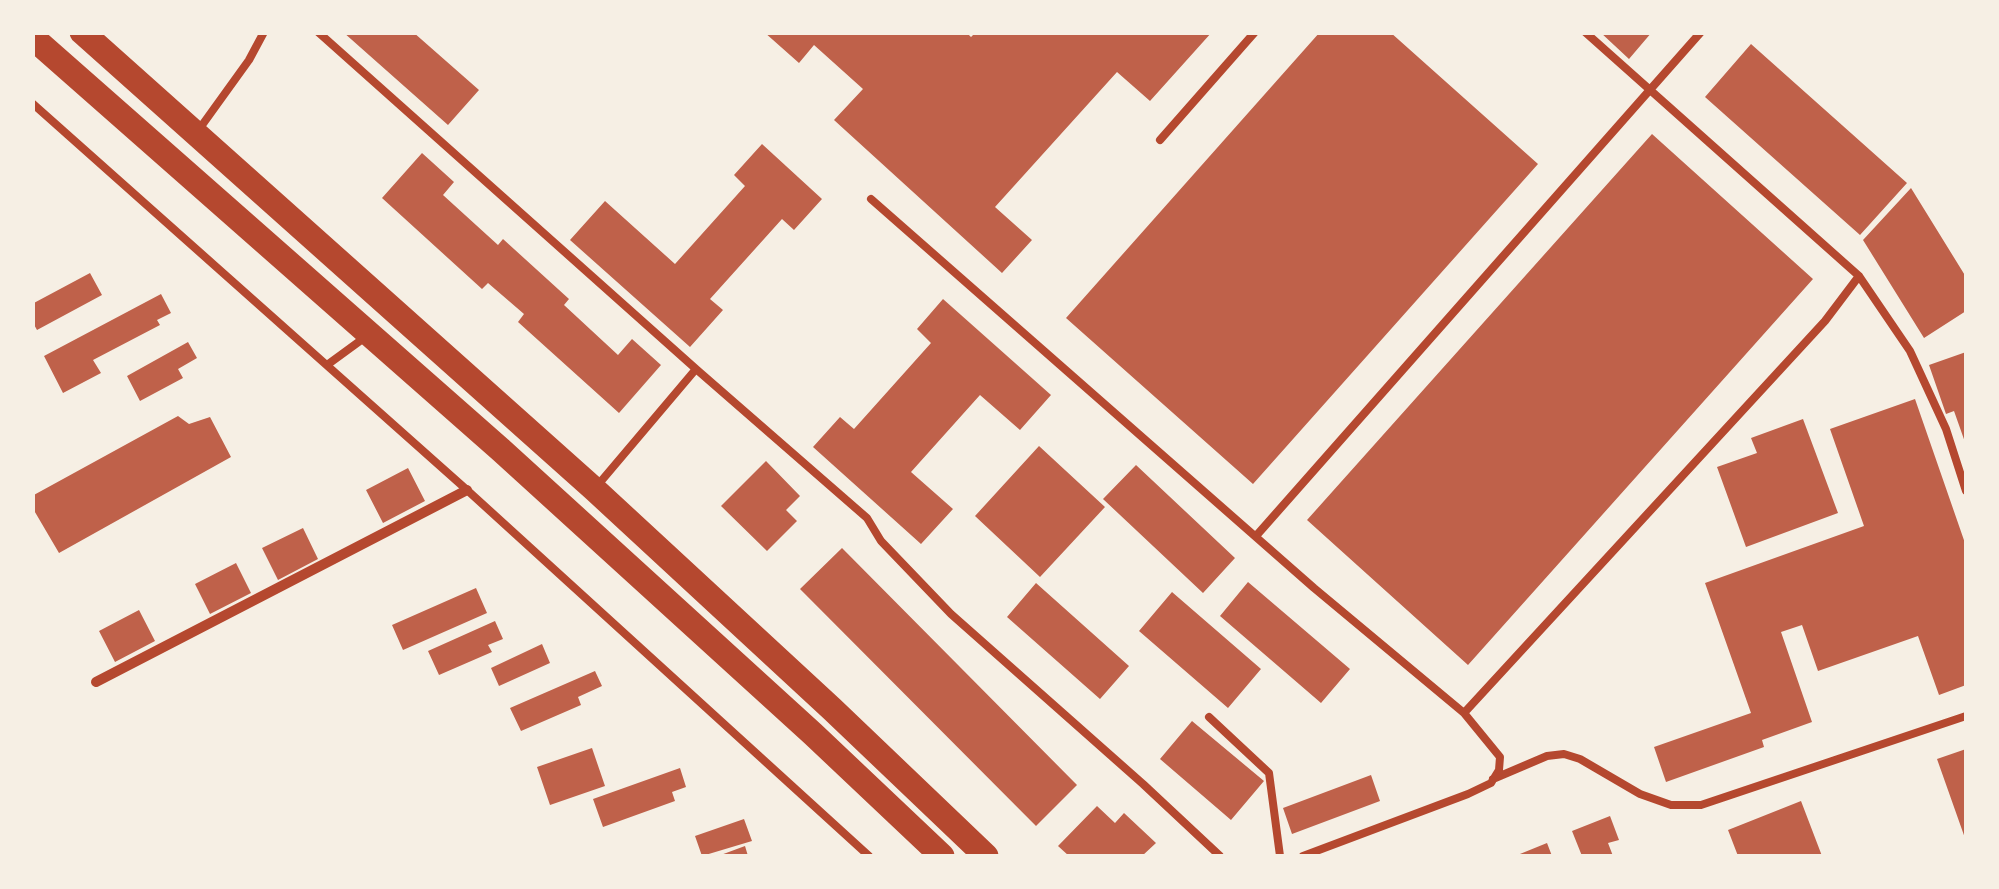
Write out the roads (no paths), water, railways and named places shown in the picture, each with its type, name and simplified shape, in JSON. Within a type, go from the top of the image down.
[{"type":"highway","points":[[82,32],[594,489],[986,856]]},
{"type":"highway","points":[[32,37],[369,334],[769,694],[942,856]]},
{"type":"street","points":[[96,682],[467,490]]},
{"type":"lane","points":[[195,134],[249,60],[264,32]]},
{"type":"lane","points":[[318,32],[867,518],[892,553],[952,614],[1220,856]]},
{"type":"lane","points":[[1160,140],[1255,32]]},
{"type":"lane","points":[[1584,32],[1859,276],[1910,351],[1946,429],[1966,490]]},
{"type":"lane","points":[[1256,536],[1702,32]]},
{"type":"lane","points":[[32,103],[467,490],[869,856]]},
{"type":"lane","points":[[870,198],[1464,713],[1500,757],[1493,779]]},
{"type":"lane","points":[[1464,713],[1825,322],[1859,276]]},
{"type":"lane","points":[[327,365],[369,334]]},
{"type":"lane","points":[[594,489],[696,369]]},
{"type":"lane","points":[[1302,856],[1468,794],[1547,756],[1564,754],[1580,758],[1640,794],[1671,805],[1701,805],[1966,716]]},
{"type":"lane","points":[[1208,717],[1269,772],[1280,856]]}]
